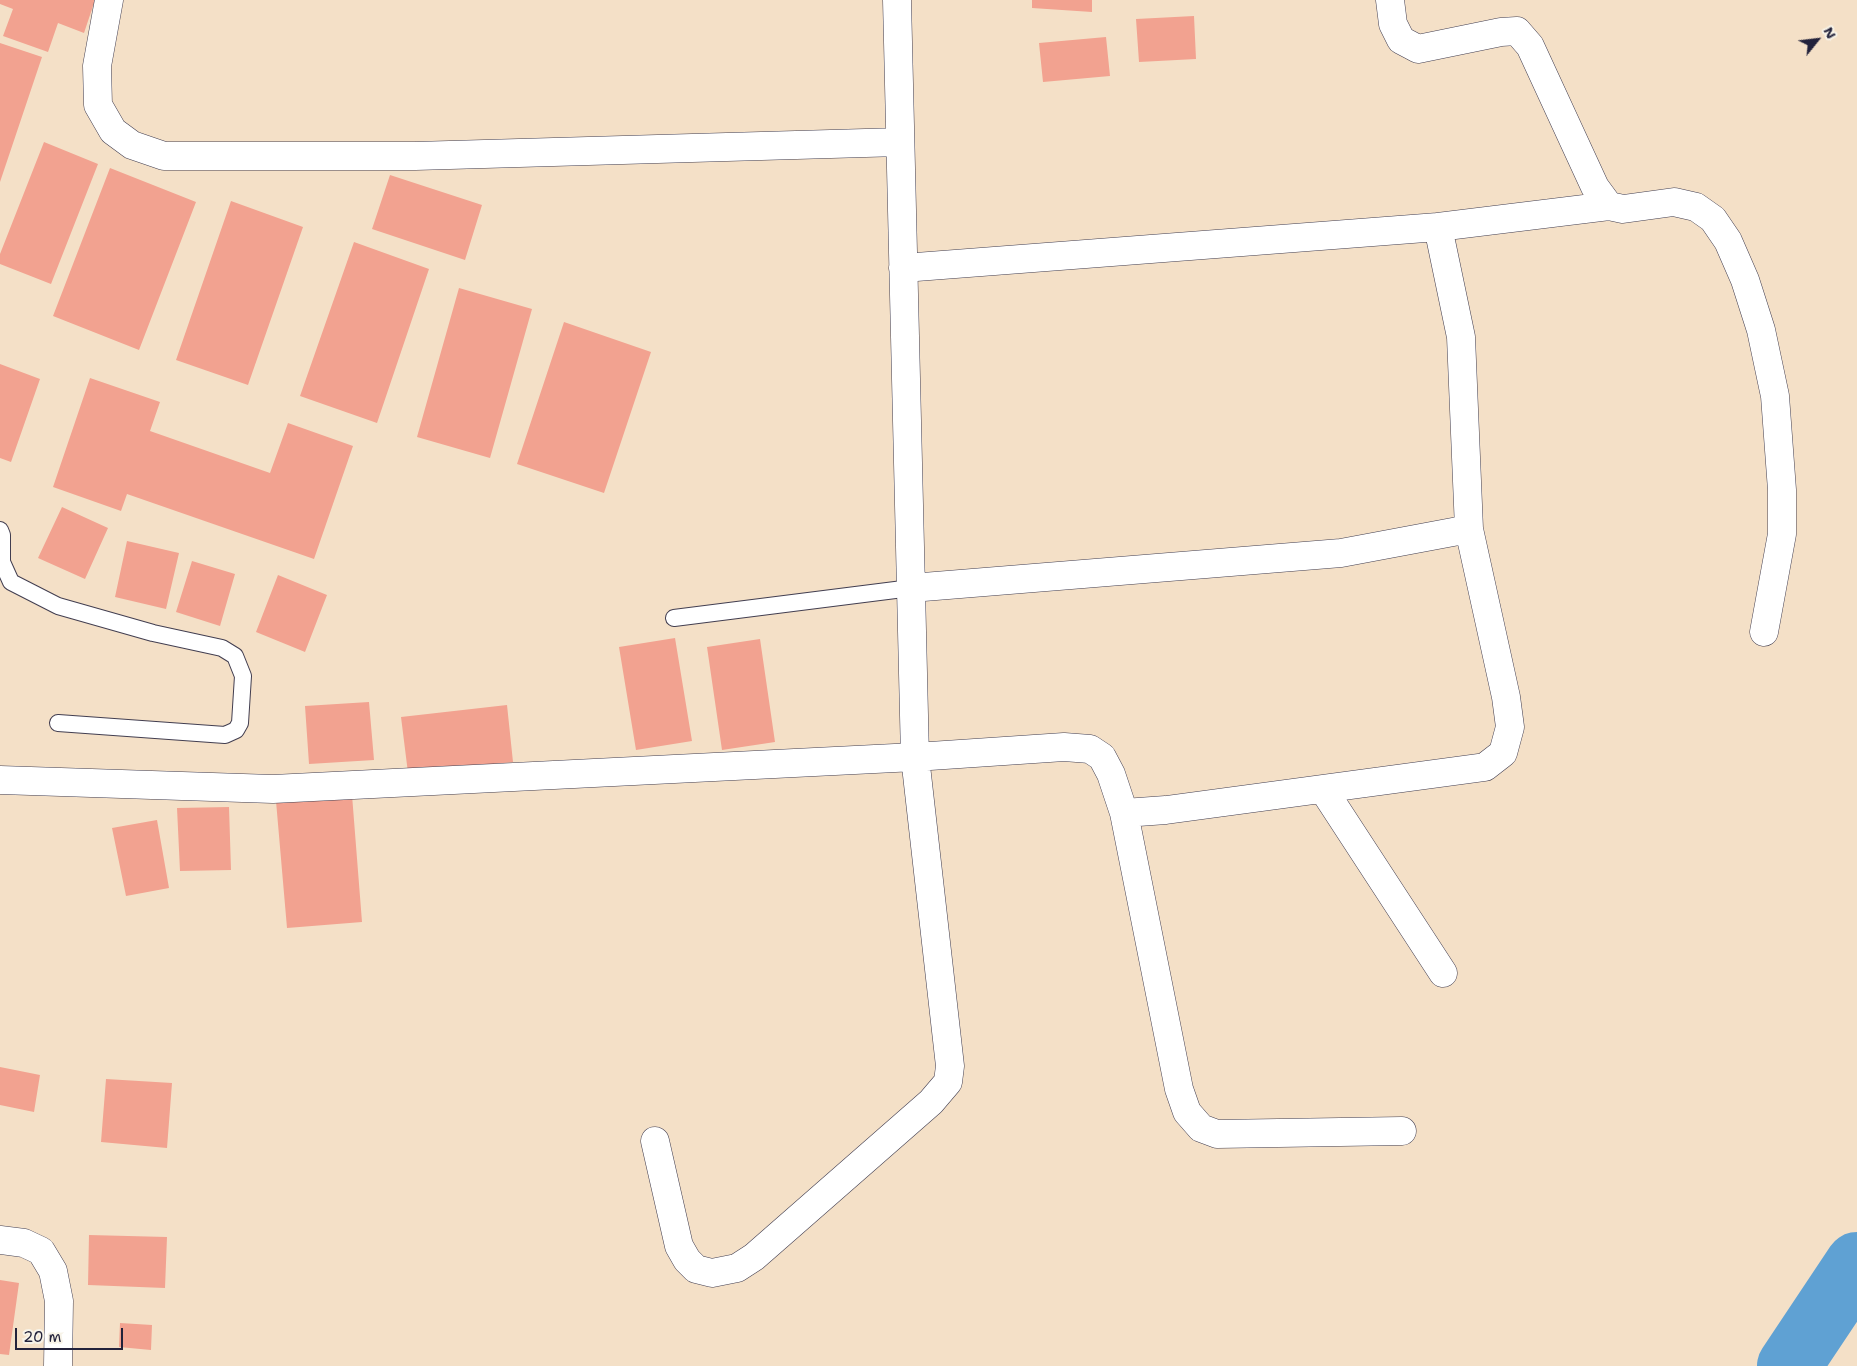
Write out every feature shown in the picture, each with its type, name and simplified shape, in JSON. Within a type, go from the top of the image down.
[{"type":"street","points":[[109,0],[97,66],[98,105],[113,131],[132,146],[164,156],[415,156],[900,142]]},
{"type":"street","points":[[655,1141],[679,1246],[687,1260],[696,1269],[712,1273],[737,1268],[754,1257],[931,1102],[948,1082],[950,1066],[915,757],[897,0]]},
{"type":"street","points":[[1390,0],[1393,24],[1402,40],[1418,49],[1501,32],[1517,31],[1530,46],[1595,187],[1609,206]]},
{"type":"street","points":[[904,268],[1438,227],[1609,206],[1623,209],[1674,202],[1696,207],[1713,219],[1718,226],[1728,241],[1745,280],[1761,330],[1775,396],[1782,490],[1782,534],[1764,632]]},
{"type":"street","points":[[1124,814],[1485,767],[1503,753],[1510,726],[1506,697],[1469,529],[1461,337],[1438,227]]},
{"type":"street","points":[[911,588],[1341,553],[1469,529]]},
{"type":"street","points":[[0,780],[273,790],[915,757],[1064,747],[1090,750],[1102,757],[1111,774],[1124,814],[1179,1089],[1187,1112],[1201,1128],[1218,1134],[1402,1131]]},
{"type":"street","points":[[1323,789],[1443,973]]},
{"type":"street","points":[[0,1240],[24,1243],[41,1252],[53,1271],[59,1301],[58,1366]]},
{"type":"lane","points":[[0,530],[2,536],[2,562],[11,582],[58,606],[153,633],[222,648],[235,656],[243,676],[240,722],[236,730],[224,735],[58,723]]},
{"type":"lane","points":[[674,618],[911,588]]},
{"type":"building","points":[[0,0],[95,0],[84,33],[58,23],[48,52],[3,36],[13,9],[0,4]]},
{"type":"building","points":[[1032,0],[1092,0],[1092,12],[1032,8]]},
{"type":"building","points":[[1194,16],[1196,59],[1139,62],[1136,19]]},
{"type":"building","points":[[1106,37],[1110,76],[1043,82],[1039,43]]},
{"type":"building","points":[[0,43],[42,57],[0,182]]},
{"type":"building","points":[[44,142],[98,164],[51,284],[0,264],[0,254]]},
{"type":"building","points":[[110,168],[196,202],[139,350],[53,316]]},
{"type":"building","points":[[390,175],[482,205],[465,260],[372,229]]},
{"type":"building","points":[[231,201],[303,227],[248,385],[176,360]]},
{"type":"building","points":[[354,242],[429,269],[377,423],[300,396]]},
{"type":"building","points":[[459,288],[532,309],[490,458],[417,437]]},
{"type":"building","points":[[564,322],[651,352],[604,493],[517,464]]},
{"type":"building","points":[[0,364],[40,379],[11,462],[0,458]]},
{"type":"building","points":[[90,378],[160,402],[150,431],[270,473],[288,423],[353,446],[314,559],[127,494],[121,511],[53,487]]},
{"type":"building","points":[[62,507],[108,528],[85,579],[38,558]]},
{"type":"building","points":[[127,541],[179,553],[166,609],[115,597]]},
{"type":"building","points":[[192,561],[235,574],[220,626],[176,612]]},
{"type":"building","points":[[278,575],[327,595],[305,652],[256,632]]},
{"type":"building","points":[[675,638],[692,741],[636,750],[619,647]]},
{"type":"building","points":[[760,639],[775,742],[722,750],[707,647]]},
{"type":"building","points":[[369,702],[374,760],[309,764],[305,706]]},
{"type":"building","points":[[507,705],[513,762],[408,773],[401,717]]},
{"type":"building","points":[[352,795],[362,922],[287,928],[276,801]]},
{"type":"building","points":[[229,807],[231,870],[180,871],[177,808]]},
{"type":"building","points":[[157,820],[169,888],[126,896],[112,828]]},
{"type":"building","points":[[0,1067],[40,1075],[34,1112],[0,1105]]},
{"type":"building","points":[[106,1079],[172,1083],[167,1148],[101,1142]]},
{"type":"building","points":[[89,1235],[167,1237],[165,1288],[88,1285]]},
{"type":"building","points":[[0,1280],[19,1283],[9,1355],[0,1354]]},
{"type":"building","points":[[120,1323],[152,1325],[151,1350],[119,1347]]},
{"type":"waterway","points":[[1789,1366],[1857,1264]]}]
